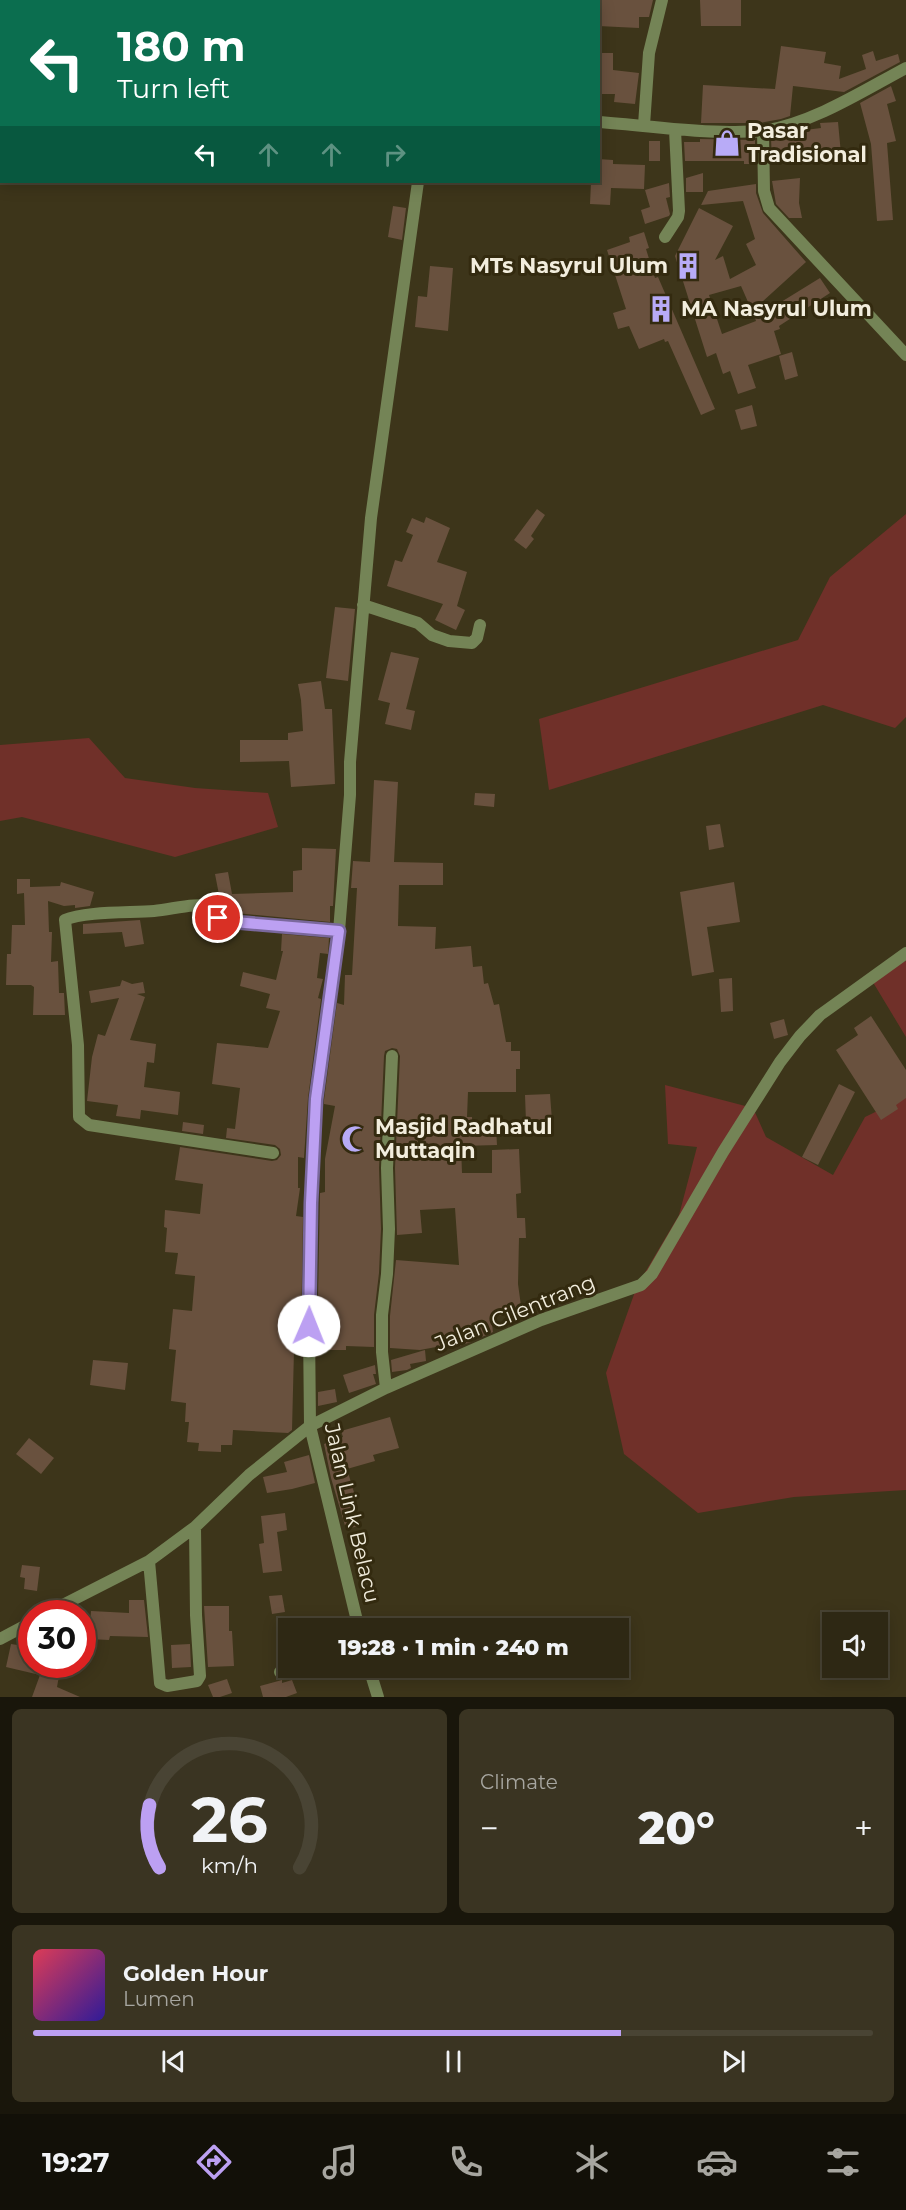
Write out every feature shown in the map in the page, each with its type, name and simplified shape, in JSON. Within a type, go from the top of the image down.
[{"type":"street","points":[[644,125],[650,53],[662,0]]},
{"type":"street","points":[[600,122],[701,132],[763,131],[795,122],[836,106],[906,68]]},
{"type":"street","points":[[665,237],[678,217],[679,211],[675,130]]},
{"type":"street","points":[[763,131],[764,191],[769,208],[906,356]]},
{"type":"street","name":"Jalan Link Belacu","points":[[356,1618],[310,1426],[309,1304],[316,1099],[339,931],[350,795],[350,762],[371,518],[418,183]]},
{"type":"street","points":[[363,605],[418,623],[432,635],[449,641],[472,643],[477,638],[480,626]]},
{"type":"street","points":[[273,1154],[89,1125],[81,1121],[79,1117],[78,1045],[65,920],[197,905],[215,907],[220,920],[339,931]]},
{"type":"street","name":"Jalan Cilentrang","points":[[72,1600],[149,1561],[195,1527],[249,1475],[310,1426],[386,1388],[541,1320],[641,1285],[649,1279],[723,1152],[780,1062],[800,1036],[820,1015],[906,953]]},
{"type":"street","points":[[386,1388],[382,1352],[382,1316],[388,1263],[387,1167],[392,1056]]},
{"type":"street","points":[[149,1561],[160,1683],[167,1686],[197,1681],[200,1677],[196,1615],[195,1527]]},
{"type":"street","points":[[0,1640],[18,1630]]},
{"type":"street","points":[[372,1678],[378,1697]]},
{"type":"shaded area","points":[[906,514],[906,717],[895,728],[823,705],[549,790],[539,719],[798,640],[830,577]]},
{"type":"shaded area","points":[[89,738],[125,778],[195,788],[268,793],[278,827],[175,857],[22,817],[0,821],[0,745]]},
{"type":"shaded area","points":[[906,961],[906,1037],[868,974]]},
{"type":"shaded area","points":[[665,1085],[753,1108],[766,1137],[833,1175],[865,1117],[906,1097],[906,1490],[794,1497],[698,1513],[624,1454],[606,1373],[637,1286],[679,1215],[697,1147],[668,1144]]},
{"type":"building","points":[[600,0],[653,0],[649,17],[639,17],[639,28],[600,26]]},
{"type":"building","points":[[700,0],[741,0],[741,26],[701,26]]},
{"type":"building","points":[[781,46],[826,52],[824,63],[841,66],[839,79],[866,69],[862,55],[873,51],[876,61],[898,54],[900,62],[844,92],[793,86],[790,116],[781,119],[760,123],[701,123],[703,85],[775,89]]},
{"type":"building","points":[[600,53],[613,53],[613,70],[639,73],[635,104],[614,102],[615,94],[600,94]]},
{"type":"building","points":[[891,86],[896,101],[887,104],[896,141],[887,143],[893,220],[877,221],[871,144],[860,103]]},
{"type":"building","points":[[838,122],[841,154],[817,157],[817,161],[772,163],[771,138],[821,128],[820,123]]},
{"type":"building","points":[[700,139],[755,140],[755,164],[744,164],[744,161],[685,161],[684,142],[700,142]]},
{"type":"building","points":[[649,141],[660,141],[660,161],[649,161]]},
{"type":"building","points":[[600,159],[613,160],[613,164],[645,165],[644,189],[611,188],[610,205],[590,204],[591,183],[600,183]]},
{"type":"building","points":[[703,173],[703,192],[686,192],[686,178]]},
{"type":"building","points":[[800,178],[799,203],[802,218],[789,218],[776,204],[772,181]]},
{"type":"building","points":[[669,183],[670,197],[666,198],[669,216],[645,224],[641,210],[650,207],[645,190]]},
{"type":"building","points":[[756,184],[756,193],[763,213],[806,262],[752,311],[741,286],[709,295],[722,334],[756,321],[755,318],[820,278],[830,293],[774,331],[781,354],[748,365],[756,388],[738,394],[730,371],[723,374],[716,353],[707,357],[675,256],[699,208],[733,226],[715,260],[723,256],[730,279],[756,265],[746,244],[755,239],[743,201],[701,205],[708,191]]},
{"type":"building","points":[[393,206],[406,208],[402,240],[388,237]]},
{"type":"building","points":[[644,232],[649,248],[646,249],[655,278],[658,277],[715,409],[701,415],[668,341],[665,342],[664,339],[639,349],[629,326],[618,329],[613,313],[626,309],[607,250],[630,242],[629,237]]},
{"type":"building","points":[[430,266],[453,268],[448,331],[415,327],[418,296],[427,297]]},
{"type":"building","points":[[792,352],[798,376],[785,380],[779,356]]},
{"type":"building","points":[[752,405],[757,426],[741,430],[735,410]]},
{"type":"building","points":[[537,509],[545,515],[531,536],[534,539],[526,549],[514,540]]},
{"type":"building","points":[[426,517],[450,528],[437,562],[467,572],[457,606],[465,610],[456,630],[435,620],[443,604],[387,586],[395,560],[402,562],[413,535],[406,532],[412,518],[424,523]]},
{"type":"building","points":[[335,607],[355,609],[348,681],[326,678]]},
{"type":"building","points":[[391,652],[419,658],[406,709],[415,711],[411,730],[385,724],[390,703],[378,700]]},
{"type":"building","points":[[321,681],[325,709],[332,709],[335,784],[291,787],[289,761],[240,762],[240,740],[288,740],[288,733],[303,731],[298,684]]},
{"type":"building","points":[[374,780],[398,782],[394,862],[443,863],[443,885],[399,885],[398,926],[436,927],[435,949],[471,946],[473,967],[482,966],[484,984],[488,983],[494,1005],[499,1004],[506,1042],[511,1042],[511,1051],[520,1051],[520,1069],[516,1069],[516,1092],[468,1092],[467,1117],[472,1117],[472,1128],[496,1128],[497,1145],[461,1146],[462,1173],[492,1173],[492,1150],[519,1149],[521,1193],[516,1194],[517,1218],[525,1218],[526,1238],[519,1238],[518,1284],[522,1313],[491,1317],[493,1332],[482,1337],[471,1338],[471,1342],[453,1348],[452,1344],[420,1350],[390,1348],[390,1316],[396,1260],[459,1265],[455,1208],[420,1210],[422,1233],[397,1235],[395,1168],[400,1056],[397,1049],[392,1048],[385,1051],[384,1056],[379,1168],[381,1229],[374,1315],[374,1347],[346,1346],[346,1350],[317,1350],[320,1193],[325,1192],[325,1159],[335,1106],[324,1104],[324,1100],[337,1003],[344,1005],[345,975],[352,975],[357,888],[351,888],[353,861],[370,862]]},
{"type":"building","points":[[475,793],[495,794],[494,807],[474,805]]},
{"type":"building","points":[[720,824],[724,847],[709,850],[706,826]]},
{"type":"building","points":[[302,848],[336,849],[330,922],[226,912],[220,900],[215,874],[228,872],[232,894],[293,892],[293,871],[302,870]]},
{"type":"building","points":[[17,879],[30,879],[30,887],[60,886],[61,882],[94,892],[90,906],[75,908],[75,905],[64,906],[48,901],[49,932],[52,932],[51,962],[58,961],[59,993],[64,993],[65,1015],[33,1015],[34,987],[6,985],[7,954],[11,954],[12,925],[25,925],[24,893],[17,894]]},
{"type":"building","points":[[734,882],[740,922],[707,927],[714,972],[692,976],[680,892]]},
{"type":"building","points":[[140,920],[144,944],[125,947],[122,932],[83,934],[83,924]]},
{"type":"building","points":[[282,934],[329,938],[328,954],[320,953],[317,978],[323,979],[318,998],[321,999],[308,1098],[304,1158],[298,1157],[298,1188],[300,1188],[296,1216],[303,1217],[301,1333],[297,1333],[296,1350],[294,1350],[292,1430],[288,1433],[233,1430],[232,1445],[221,1445],[221,1452],[198,1451],[199,1443],[187,1442],[189,1422],[185,1422],[186,1403],[171,1401],[176,1350],[169,1349],[173,1309],[192,1311],[195,1276],[175,1274],[178,1253],[165,1252],[167,1228],[164,1227],[165,1210],[200,1214],[203,1184],[175,1180],[180,1147],[272,1161],[277,1160],[281,1155],[280,1149],[275,1145],[226,1138],[227,1128],[235,1129],[240,1088],[212,1084],[217,1043],[268,1048],[280,1011],[266,1008],[270,994],[240,986],[243,972],[276,980],[283,951],[281,951]]},
{"type":"building","points":[[732,978],[733,1011],[721,1012],[719,979]]},
{"type":"building","points":[[122,980],[132,984],[143,982],[145,993],[137,994],[145,997],[130,1040],[156,1044],[154,1063],[147,1062],[144,1087],[180,1092],[178,1115],[141,1110],[140,1119],[116,1116],[118,1105],[87,1101],[92,1057],[98,1034],[105,1036],[119,998],[91,1003],[89,991],[120,986]]},
{"type":"building","points":[[871,1016],[906,1070],[906,1098],[896,1105],[898,1109],[881,1120],[836,1050],[858,1035],[854,1028]]},
{"type":"building","points":[[784,1019],[788,1035],[774,1039],[770,1023]]},
{"type":"building","points":[[839,1084],[855,1092],[818,1165],[802,1157]]},
{"type":"building","points":[[550,1094],[552,1121],[526,1122],[525,1095]]},
{"type":"building","points":[[183,1122],[204,1125],[203,1134],[182,1131]]},
{"type":"building","points":[[425,1350],[426,1361],[410,1364],[411,1368],[407,1370],[392,1372],[391,1360]]},
{"type":"building","points":[[93,1360],[128,1363],[125,1390],[90,1385]]},
{"type":"building","points":[[375,1365],[376,1374],[373,1374],[376,1384],[349,1393],[343,1375]]},
{"type":"building","points":[[335,1389],[337,1402],[318,1406],[318,1392]]},
{"type":"building","points":[[390,1417],[399,1448],[373,1455],[375,1461],[347,1469],[356,1499],[352,1500],[359,1526],[346,1529],[324,1444],[343,1437],[341,1431]]},
{"type":"building","points":[[29,1438],[54,1458],[41,1474],[16,1454]]},
{"type":"building","points":[[309,1455],[315,1483],[267,1493],[263,1477],[287,1472],[284,1462]]},
{"type":"building","points":[[285,1513],[287,1530],[277,1532],[282,1571],[263,1573],[259,1544],[264,1543],[261,1516]]},
{"type":"building","points":[[22,1565],[40,1567],[37,1591],[24,1589],[25,1578],[20,1577]]},
{"type":"building","points":[[282,1595],[285,1612],[272,1614],[269,1596]]},
{"type":"building","points":[[129,1600],[144,1600],[148,1637],[110,1636],[109,1640],[96,1639],[96,1611],[129,1613]]},
{"type":"building","points":[[204,1606],[229,1606],[229,1631],[232,1631],[234,1666],[208,1667]]},
{"type":"building","points":[[11,1644],[18,1645],[18,1670],[6,1667]]},
{"type":"building","points":[[190,1644],[191,1667],[172,1668],[171,1645]]},
{"type":"building","points":[[39,1678],[59,1678],[57,1687],[80,1697],[32,1697]]},
{"type":"building","points":[[227,1679],[232,1693],[213,1697],[208,1685]]},
{"type":"building","points":[[282,1680],[282,1683],[292,1680],[297,1693],[286,1697],[263,1697],[260,1686]]},
{"type":"place","name":"Pasar Tradisional","points":[[727,143]]},
{"type":"place","name":"MTs Nasyrul Ulum","points":[[688,266]]},
{"type":"place","name":"MA Nasyrul Ulum","points":[[661,309]]},
{"type":"place","name":"Masjid Radhatul Muttaqin","points":[[355,1139]]},
{"type":"route","points":[[218,918],[234,922],[339,931],[316,1099],[309,1326]]}]
